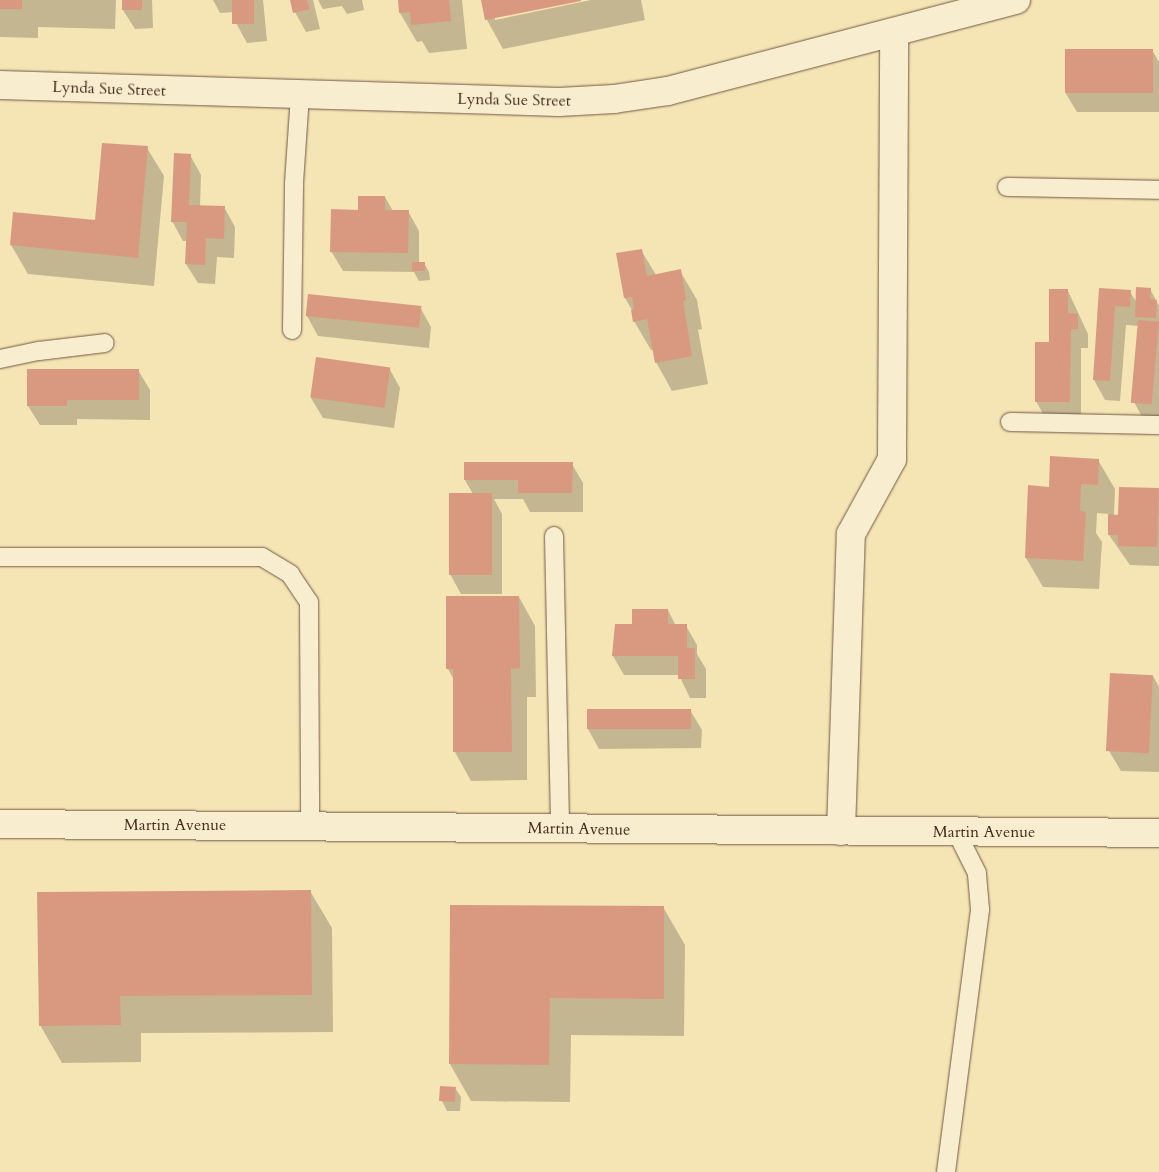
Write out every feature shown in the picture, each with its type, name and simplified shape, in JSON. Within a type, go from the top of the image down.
[{"type":"street","name":"Lynda Sue Street","points":[[0,85],[300,96],[559,102],[614,99],[668,91],[1016,0]]},
{"type":"street","points":[[841,831],[852,534],[892,459],[894,32]]},
{"type":"street","name":"Martin Avenue","points":[[0,824],[1159,833]]},
{"type":"lane","points":[[292,330],[294,183],[300,96]]},
{"type":"lane","points":[[1007,187],[1159,190]]},
{"type":"lane","points":[[0,359],[39,351],[105,343]]},
{"type":"lane","points":[[1010,422],[1159,425]]},
{"type":"lane","points":[[554,536],[560,829]]},
{"type":"lane","points":[[0,557],[262,557],[290,574],[309,602],[310,825]]},
{"type":"lane","points":[[946,1172],[980,908],[977,873],[956,832]]},
{"type":"building","points":[[0,0],[22,0],[22,9],[0,9]]},
{"type":"building","points":[[122,0],[142,0],[142,10],[122,10]]},
{"type":"building","points":[[232,0],[254,0],[254,24],[232,24]]},
{"type":"building","points":[[290,0],[307,0],[310,9],[293,13]]},
{"type":"building","points":[[398,0],[449,0],[451,21],[411,25],[410,12],[399,13]]},
{"type":"building","points":[[481,0],[581,0],[581,1],[485,20]]},
{"type":"building","points":[[1065,49],[1153,49],[1153,93],[1065,93]]},
{"type":"building","points":[[102,143],[148,146],[138,258],[10,245],[13,212],[95,220]]},
{"type":"building","points":[[174,153],[191,154],[189,205],[225,206],[224,239],[206,238],[205,265],[185,264],[187,222],[171,222]]},
{"type":"building","points":[[358,196],[385,196],[385,210],[409,210],[408,253],[330,252],[331,209],[358,210]]},
{"type":"building","points":[[642,249],[647,276],[681,269],[686,300],[683,301],[692,356],[655,363],[647,319],[633,322],[631,310],[634,309],[632,297],[624,298],[616,253]]},
{"type":"building","points":[[412,262],[425,262],[425,271],[412,271]]},
{"type":"building","points":[[1136,287],[1151,288],[1150,299],[1157,300],[1156,318],[1135,317]]},
{"type":"building","points":[[1099,288],[1131,290],[1130,307],[1115,306],[1110,381],[1093,380]]},
{"type":"building","points":[[1049,289],[1068,289],[1068,313],[1078,314],[1078,329],[1071,329],[1070,402],[1035,402],[1035,342],[1049,342]]},
{"type":"building","points":[[308,294],[421,306],[419,328],[306,316]]},
{"type":"building","points":[[1138,320],[1159,322],[1152,405],[1131,403]]},
{"type":"building","points":[[316,357],[390,367],[385,408],[310,398]]},
{"type":"building","points":[[27,369],[139,369],[139,400],[67,400],[67,406],[27,406]]},
{"type":"building","points":[[1050,456],[1099,459],[1098,485],[1081,484],[1080,511],[1086,512],[1083,561],[1025,558],[1028,485],[1049,487]]},
{"type":"building","points":[[464,462],[573,462],[572,493],[518,493],[518,480],[464,480]]},
{"type":"building","points":[[1119,487],[1159,488],[1157,547],[1118,546],[1118,535],[1108,535],[1108,514],[1118,515]]},
{"type":"building","points":[[449,493],[492,493],[492,575],[449,575]]},
{"type":"building","points":[[446,596],[519,596],[520,668],[511,669],[512,752],[453,752],[453,669],[446,669]]},
{"type":"building","points":[[632,609],[668,609],[668,624],[687,624],[687,648],[695,648],[695,679],[678,679],[678,656],[612,656],[615,624],[632,624]]},
{"type":"building","points":[[1110,673],[1153,675],[1149,753],[1106,751]]},
{"type":"building","points":[[587,709],[691,709],[691,729],[587,729]]},
{"type":"building","points":[[311,890],[312,995],[120,996],[121,1025],[39,1026],[37,892]]},
{"type":"building","points":[[450,905],[664,906],[664,999],[550,998],[549,1065],[449,1064]]},
{"type":"building","points":[[440,1086],[456,1087],[455,1102],[439,1101]]}]
